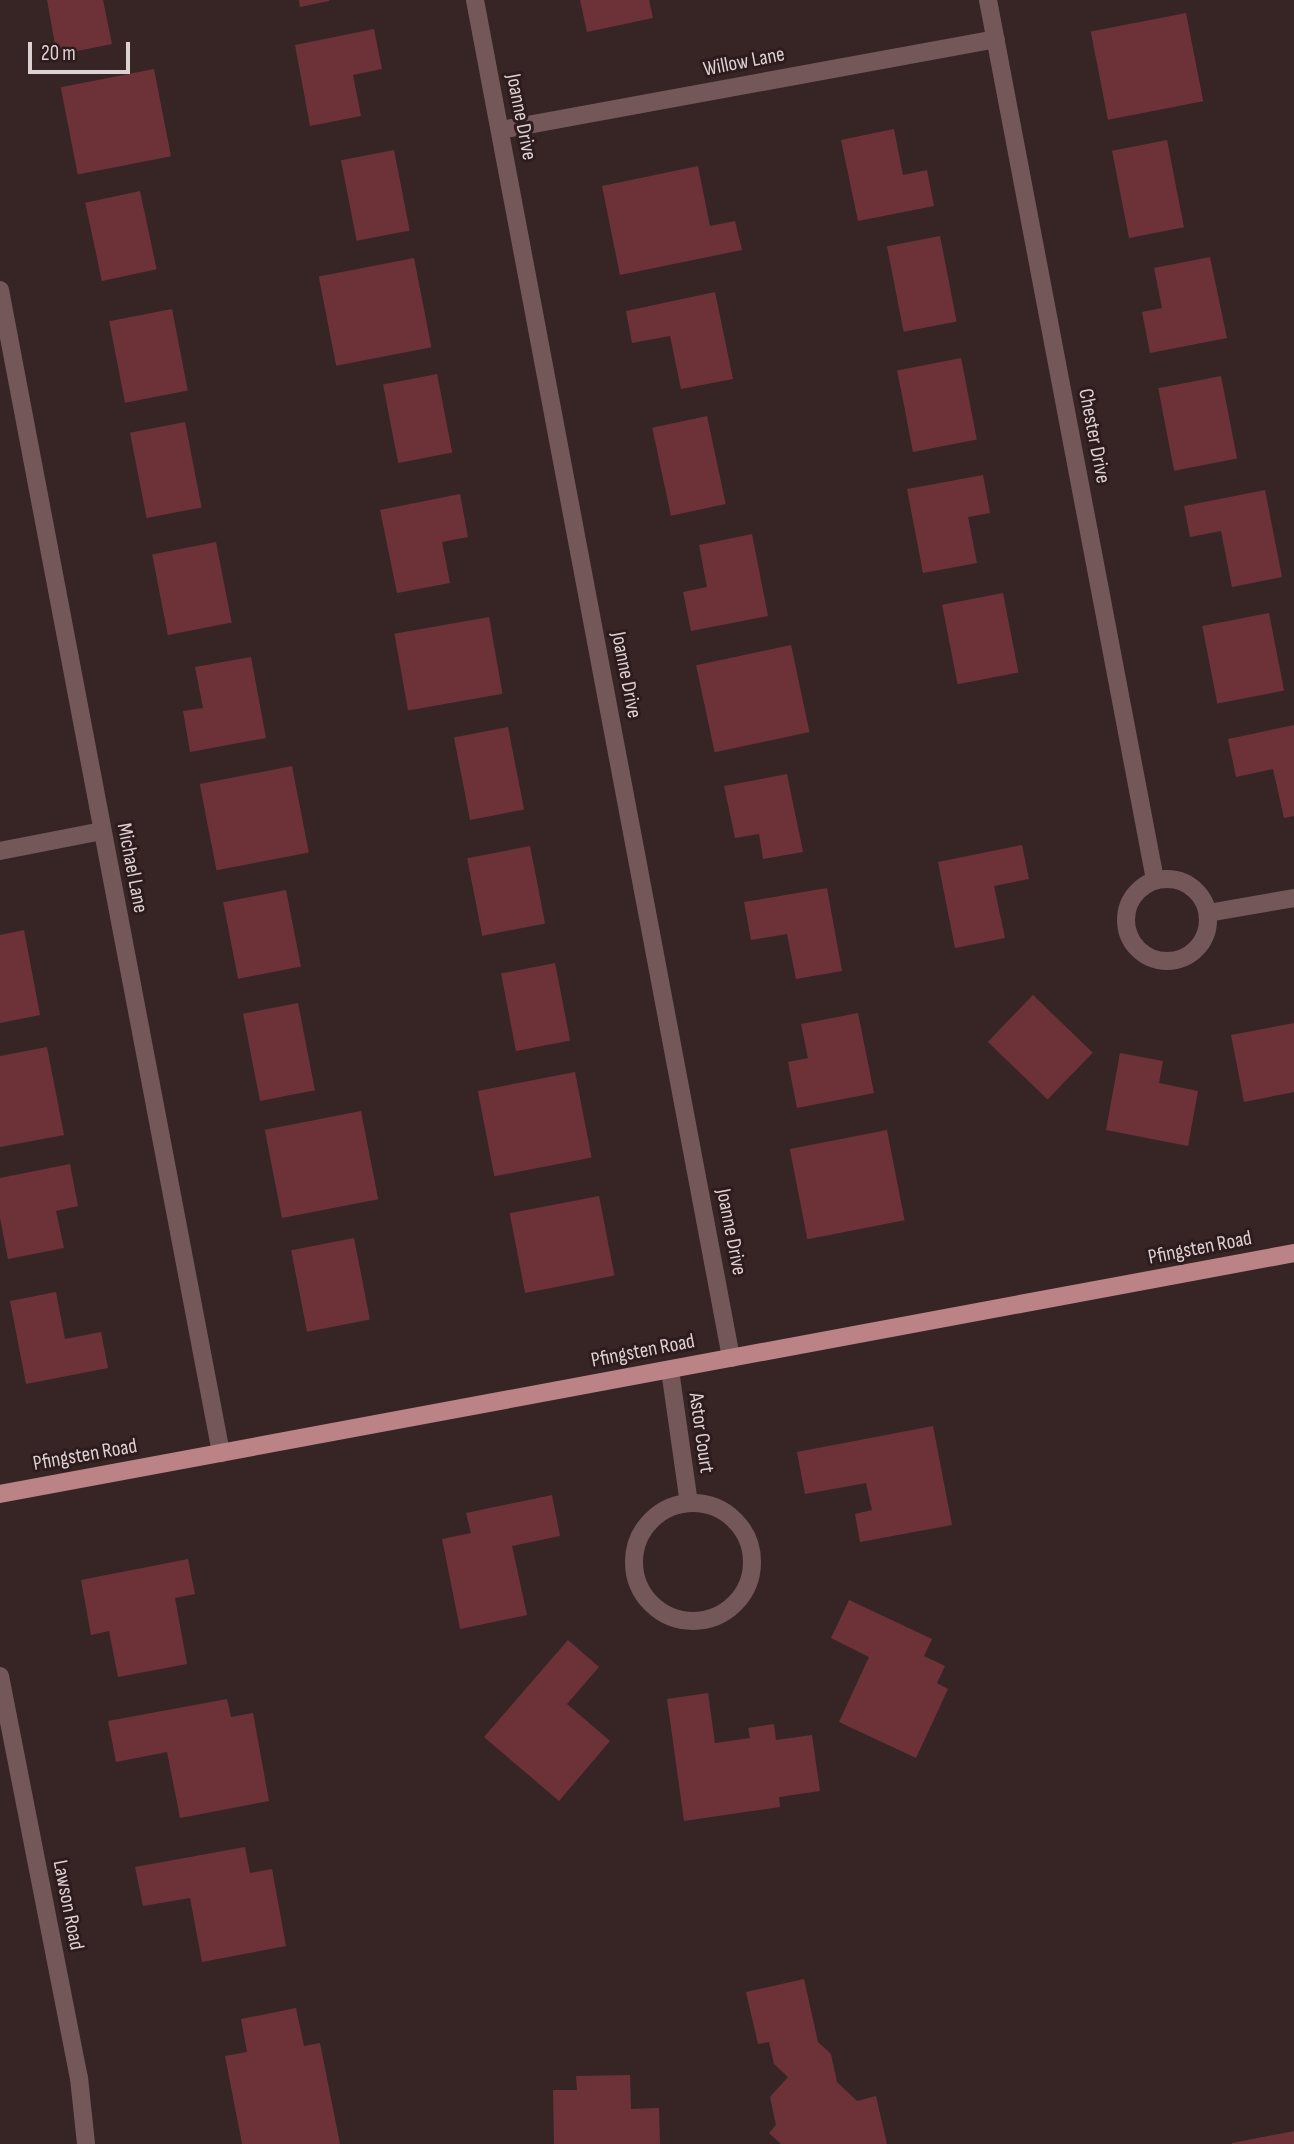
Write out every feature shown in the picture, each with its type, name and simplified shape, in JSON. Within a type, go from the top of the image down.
[{"type":"main road","name":"Pfingsten Road","points":[[0,1494],[1294,1253]]},
{"type":"street","name":"Joanne Drive","points":[[475,0],[731,1358]]},
{"type":"street","name":"Chester Drive","points":[[988,0],[1155,880]]},
{"type":"street","name":"Willow Lane","points":[[501,130],[996,39]]},
{"type":"street","name":"Michael Lane","points":[[0,290],[221,1453]]},
{"type":"street","points":[[0,852],[102,831]]},
{"type":"street","points":[[1155,880],[1189,884],[1204,901],[1208,913],[1204,938],[1187,956],[1163,961],[1151,958],[1131,942],[1125,918],[1134,894],[1155,880]]},
{"type":"street","points":[[1208,913],[1294,898]]},
{"type":"street","name":"Astor Court","points":[[670,1370],[689,1503]]},
{"type":"street","name":"Astor Court","points":[[689,1503],[707,1504],[739,1524],[752,1559],[743,1595],[714,1618],[696,1622],[669,1616],[647,1600],[634,1566],[639,1539],[655,1517],[689,1503]]},
{"type":"street","name":"Lawson Road","points":[[0,1676],[79,2078],[86,2144]]},
{"type":"building","points":[[47,0],[103,0],[112,44],[57,55]]},
{"type":"building","points":[[299,0],[329,0],[329,1],[300,7]]},
{"type":"building","points":[[580,0],[649,0],[653,18],[587,32]]},
{"type":"building","points":[[1186,13],[1203,101],[1108,120],[1091,32]]},
{"type":"building","points":[[374,29],[382,69],[353,75],[361,116],[310,126],[295,45]]},
{"type":"building","points":[[154,69],[171,156],[78,174],[61,87]]},
{"type":"building","points":[[894,129],[903,175],[927,170],[934,206],[858,221],[841,140]]},
{"type":"building","points":[[1167,140],[1184,227],[1129,238],[1112,151]]},
{"type":"building","points":[[394,150],[410,230],[357,241],[341,160]]},
{"type":"building","points":[[698,166],[710,226],[735,221],[742,250],[620,275],[602,186]]},
{"type":"building","points":[[140,191],[157,269],[102,281],[85,203]]},
{"type":"building","points":[[940,236],[957,321],[904,332],[887,246]]},
{"type":"building","points":[[1210,257],[1227,338],[1150,353],[1142,312],[1162,308],[1154,268]]},
{"type":"building","points":[[414,258],[431,347],[336,366],[319,277]]},
{"type":"building","points":[[715,292],[733,379],[681,389],[670,336],[632,343],[626,311]]},
{"type":"building","points":[[172,309],[188,390],[125,403],[109,321]]},
{"type":"building","points":[[961,358],[977,439],[913,452],[897,370]]},
{"type":"building","points":[[437,374],[452,453],[398,463],[383,384]]},
{"type":"building","points":[[1221,376],[1237,458],[1174,471],[1158,388]]},
{"type":"building","points":[[707,416],[726,504],[671,516],[652,428]]},
{"type":"building","points":[[185,422],[202,507],[147,518],[130,433]]},
{"type":"building","points":[[983,475],[990,513],[968,517],[977,563],[923,573],[907,489]]},
{"type":"building","points":[[1265,490],[1282,577],[1232,587],[1221,531],[1190,537],[1184,506]]},
{"type":"building","points":[[460,494],[468,537],[442,542],[450,583],[397,593],[380,510]]},
{"type":"building","points":[[752,534],[768,616],[691,631],[683,592],[707,587],[699,545]]},
{"type":"building","points":[[216,542],[232,622],[168,635],[152,554]]},
{"type":"building","points":[[1003,593],[1018,673],[958,684],[942,605]]},
{"type":"building","points":[[1269,613],[1284,691],[1217,704],[1202,626]]},
{"type":"building","points":[[489,617],[503,694],[408,710],[394,634]]},
{"type":"building","points":[[791,645],[810,732],[715,752],[696,665]]},
{"type":"building","points":[[251,657],[266,738],[190,752],[183,711],[203,708],[195,667]]},
{"type":"building","points":[[1294,725],[1294,816],[1284,818],[1273,769],[1236,777],[1228,739]]},
{"type":"building","points":[[508,727],[524,809],[470,820],[454,737]]},
{"type":"building","points":[[292,766],[309,852],[217,870],[200,784]]},
{"type":"building","points":[[787,774],[803,852],[763,859],[759,834],[735,838],[724,786]]},
{"type":"building","points":[[1022,845],[1029,879],[994,886],[1005,938],[955,948],[938,862]]},
{"type":"building","points":[[530,846],[545,924],[482,936],[467,858]]},
{"type":"building","points":[[827,888],[842,971],[796,979],[787,934],[751,940],[744,902]]},
{"type":"building","points":[[286,890],[301,967],[238,979],[223,902]]},
{"type":"building","points":[[24,930],[40,1015],[0,1023],[0,935]]},
{"type":"building","points":[[555,963],[570,1041],[516,1051],[501,973]]},
{"type":"building","points":[[1033,995],[1093,1053],[1048,1099],[988,1042]]},
{"type":"building","points":[[298,1003],[315,1090],[260,1101],[243,1014]]},
{"type":"building","points":[[858,1013],[874,1093],[797,1108],[788,1062],[808,1058],[801,1024]]},
{"type":"building","points":[[1294,1023],[1294,1092],[1244,1102],[1231,1035]]},
{"type":"building","points":[[47,1047],[64,1135],[0,1147],[0,1056]]},
{"type":"building","points":[[1120,1053],[1163,1061],[1159,1083],[1198,1091],[1188,1146],[1106,1130]]},
{"type":"building","points":[[575,1072],[592,1157],[494,1176],[478,1091]]},
{"type":"building","points":[[361,1111],[378,1199],[282,1218],[265,1130]]},
{"type":"building","points":[[887,1130],[905,1220],[807,1239],[790,1149]]},
{"type":"building","points":[[70,1164],[78,1206],[56,1211],[64,1248],[8,1259],[0,1218],[0,1178]]},
{"type":"building","points":[[599,1196],[614,1276],[525,1293],[510,1213]]},
{"type":"building","points":[[354,1238],[370,1319],[307,1332],[291,1250]]},
{"type":"building","points":[[56,1292],[65,1339],[101,1332],[108,1368],[26,1384],[10,1301]]},
{"type":"building","points":[[933,1426],[952,1525],[860,1542],[855,1514],[872,1510],[866,1483],[805,1494],[797,1452]]},
{"type":"building","points":[[552,1495],[560,1536],[512,1546],[527,1615],[460,1629],[442,1539],[471,1533],[466,1513]]},
{"type":"building","points":[[188,1559],[195,1594],[175,1598],[187,1664],[118,1677],[109,1631],[91,1635],[81,1580]]},
{"type":"building","points":[[849,1600],[932,1639],[924,1656],[945,1666],[937,1683],[948,1689],[916,1758],[839,1722],[869,1657],[831,1638]]},
{"type":"building","points":[[568,1640],[599,1667],[567,1704],[610,1741],[559,1801],[484,1737]]},
{"type":"building","points":[[708,1693],[715,1743],[750,1738],[748,1728],[774,1724],[776,1740],[812,1735],[820,1791],[779,1797],[780,1807],[684,1821],[667,1699]]},
{"type":"building","points":[[227,1699],[231,1717],[253,1713],[269,1801],[180,1818],[167,1752],[116,1762],[108,1721]]},
{"type":"building","points":[[245,1847],[250,1873],[272,1869],[286,1946],[202,1962],[190,1898],[143,1906],[135,1867]]},
{"type":"building","points":[[804,1979],[818,2042],[831,2054],[837,2082],[857,2101],[876,2096],[887,2144],[781,2144],[769,2133],[776,2125],[770,2097],[788,2077],[774,2064],[769,2042],[758,2044],[746,1992]]},
{"type":"building","points":[[296,2008],[304,2046],[320,2043],[340,2144],[242,2144],[225,2056],[247,2052],[241,2019]]},
{"type":"building","points":[[630,2075],[631,2109],[659,2108],[660,2144],[554,2144],[553,2090],[577,2090],[576,2076]]},
{"type":"building","points":[[1294,2131],[1294,2144],[1232,2144],[1232,2143]]}]
